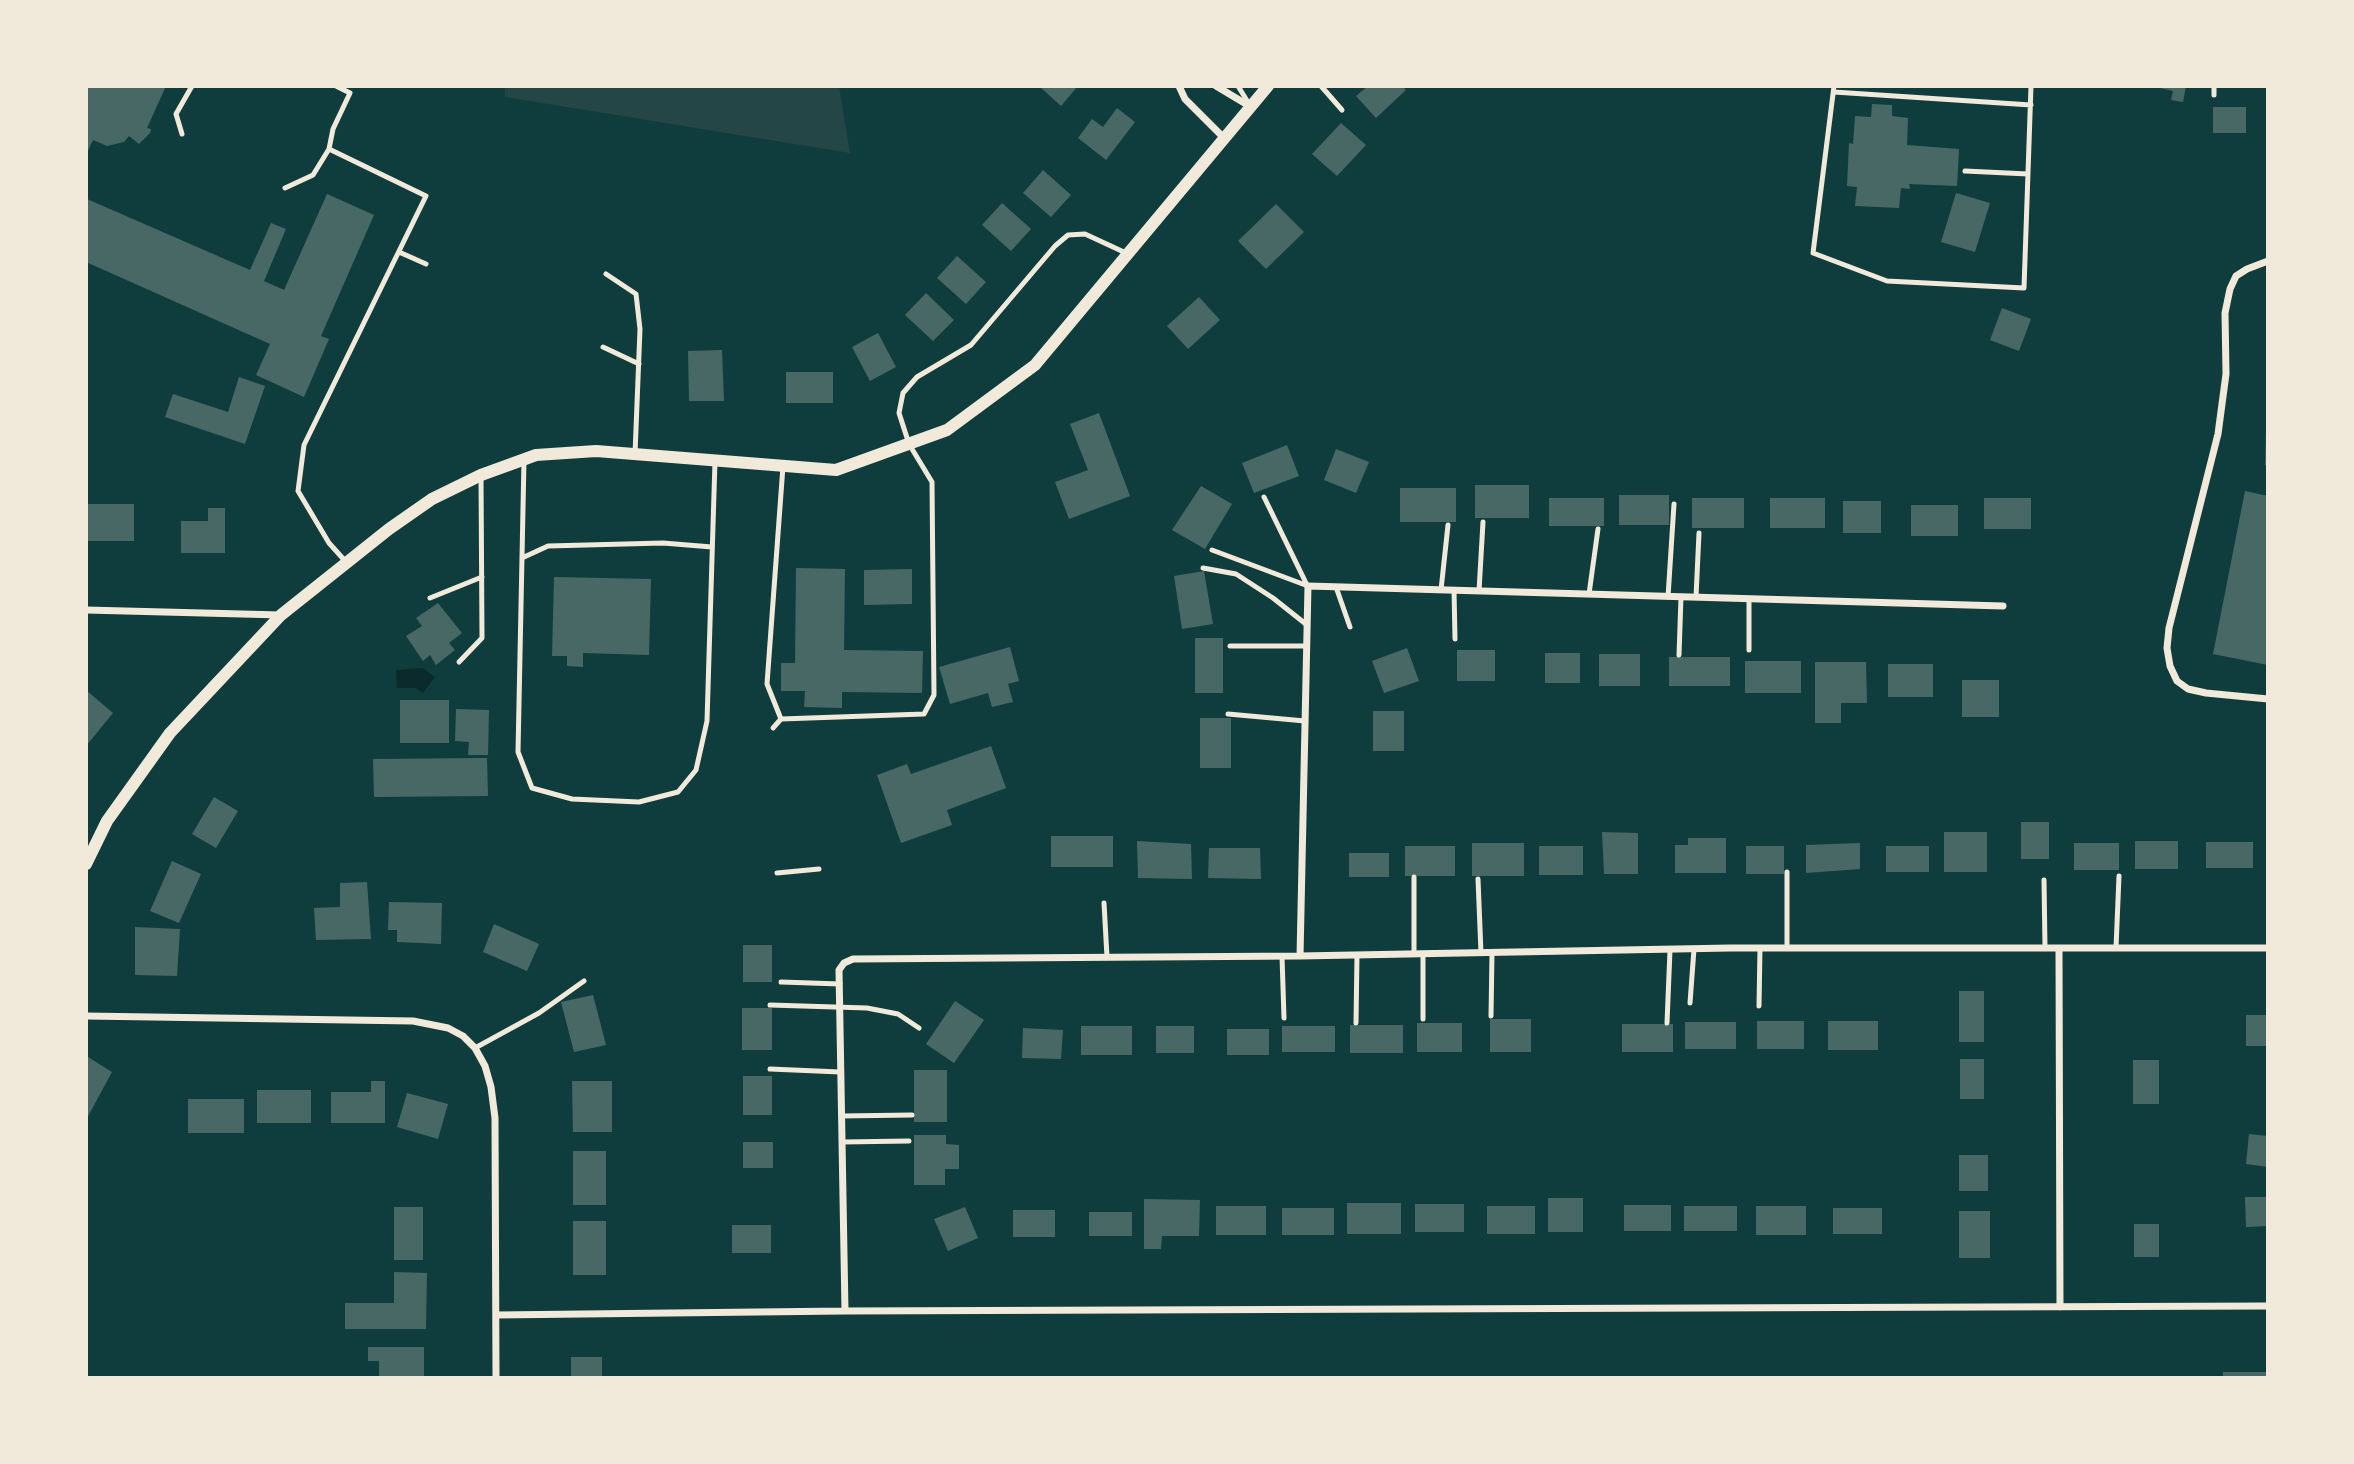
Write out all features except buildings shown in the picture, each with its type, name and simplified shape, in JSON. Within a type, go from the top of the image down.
[{"type":"street","points":[[1180,86],[1185,99],[1224,138]]},
{"type":"street","points":[[1216,86],[1251,107]]},
{"type":"street","points":[[86,864],[107,821],[170,733],[281,615],[432,499],[481,475],[536,455],[596,451],[836,470],[947,430],[1035,365],[1268,86]]},
{"type":"street","points":[[2268,261],[2236,276],[2230,289],[2225,313],[2226,374],[2218,434],[2169,628],[2167,648],[2170,666],[2177,681],[2188,689],[2206,694],[2268,699]]},
{"type":"street","points":[[1300,956],[1308,586],[2003,606]]},
{"type":"street","points":[[86,610],[281,615]]},
{"type":"street","points":[[845,1311],[839,970],[844,963],[865,958],[1300,956],[1760,948],[2268,948]]},
{"type":"street","points":[[2059,948],[2060,1307]]},
{"type":"street","points":[[86,1016],[413,1021],[448,1028],[463,1036],[475,1048],[485,1066],[495,1118],[496,1378]]},
{"type":"street","points":[[496,1315],[845,1311],[2268,1306]]},
{"type":"lane","points":[[182,134],[176,114],[192,86]]},
{"type":"lane","points":[[285,188],[313,175],[329,149],[333,129],[350,93],[336,86]]},
{"type":"lane","points":[[1238,86],[1251,107]]},
{"type":"lane","points":[[1321,86],[1342,110]]},
{"type":"lane","points":[[2031,86],[2031,105],[2024,288],[1887,281],[1813,253],[1834,89],[2031,105]]},
{"type":"lane","points":[[2214,86],[2214,95]]},
{"type":"lane","points":[[329,149],[426,196],[304,445],[298,491],[329,543],[347,563]]},
{"type":"lane","points":[[1965,171],[2028,174]]},
{"type":"lane","points":[[773,729],[781,719],[924,715],[934,695],[932,482],[909,444],[899,413],[903,393],[917,377],[971,345],[1055,246],[1068,235],[1085,233],[1128,254]]},
{"type":"lane","points":[[399,252],[426,264]]},
{"type":"lane","points":[[606,274],[636,294],[640,329],[635,454]]},
{"type":"lane","points":[[603,347],[639,364]]},
{"type":"lane","points":[[524,459],[518,752],[532,788],[572,799],[639,802],[678,792],[696,770],[707,722],[715,461]]},
{"type":"lane","points":[[781,719],[767,684],[783,466]]},
{"type":"lane","points":[[459,662],[482,638],[481,475]]},
{"type":"lane","points":[[1264,497],[1308,586]]},
{"type":"lane","points":[[1668,597],[1674,503]]},
{"type":"lane","points":[[1479,591],[1483,522]]},
{"type":"lane","points":[[1441,590],[1448,524]]},
{"type":"lane","points":[[1589,594],[1598,529]]},
{"type":"lane","points":[[1696,597],[1699,533]]},
{"type":"lane","points":[[522,558],[548,546],[663,543],[712,547]]},
{"type":"lane","points":[[1212,550],[1308,586]]},
{"type":"lane","points":[[1203,568],[1236,573],[1307,625]]},
{"type":"lane","points":[[430,598],[482,577]]},
{"type":"lane","points":[[1336,587],[1350,627]]},
{"type":"lane","points":[[1454,590],[1455,639]]},
{"type":"lane","points":[[1679,655],[1681,597]]},
{"type":"lane","points":[[1749,599],[1749,650]]},
{"type":"lane","points":[[1230,646],[1307,646]]},
{"type":"lane","points":[[1228,714],[1305,721]]},
{"type":"lane","points":[[777,873],[819,869]]},
{"type":"lane","points":[[1787,872],[1787,948]]},
{"type":"lane","points":[[2116,948],[2119,876]]},
{"type":"lane","points":[[1414,877],[1414,954]]},
{"type":"lane","points":[[1479,878],[1480,953]]},
{"type":"lane","points":[[2044,880],[2045,948]]},
{"type":"lane","points":[[1104,903],[1107,957]]},
{"type":"lane","points":[[1759,1006],[1760,948]]},
{"type":"lane","points":[[1690,1003],[1694,949]]},
{"type":"lane","points":[[1667,1023],[1670,950]]},
{"type":"lane","points":[[1491,1016],[1492,953]]},
{"type":"lane","points":[[1423,954],[1423,1019]]},
{"type":"lane","points":[[1356,1023],[1357,955]]},
{"type":"lane","points":[[1282,956],[1284,1018]]},
{"type":"lane","points":[[475,1048],[539,1013],[584,981]]},
{"type":"lane","points":[[781,982],[840,985]]},
{"type":"lane","points":[[770,1005],[867,1008],[898,1014],[919,1028]]},
{"type":"lane","points":[[770,1069],[841,1072]]},
{"type":"lane","points":[[841,1116],[912,1115]]},
{"type":"lane","points":[[842,1142],[909,1141]]},
{"type":"shaded area","points":[[505,86],[839,86],[850,153],[505,97]]},
{"type":"shaded area","points":[[423,668],[435,677],[423,693],[415,688],[397,688],[396,670]]}]
